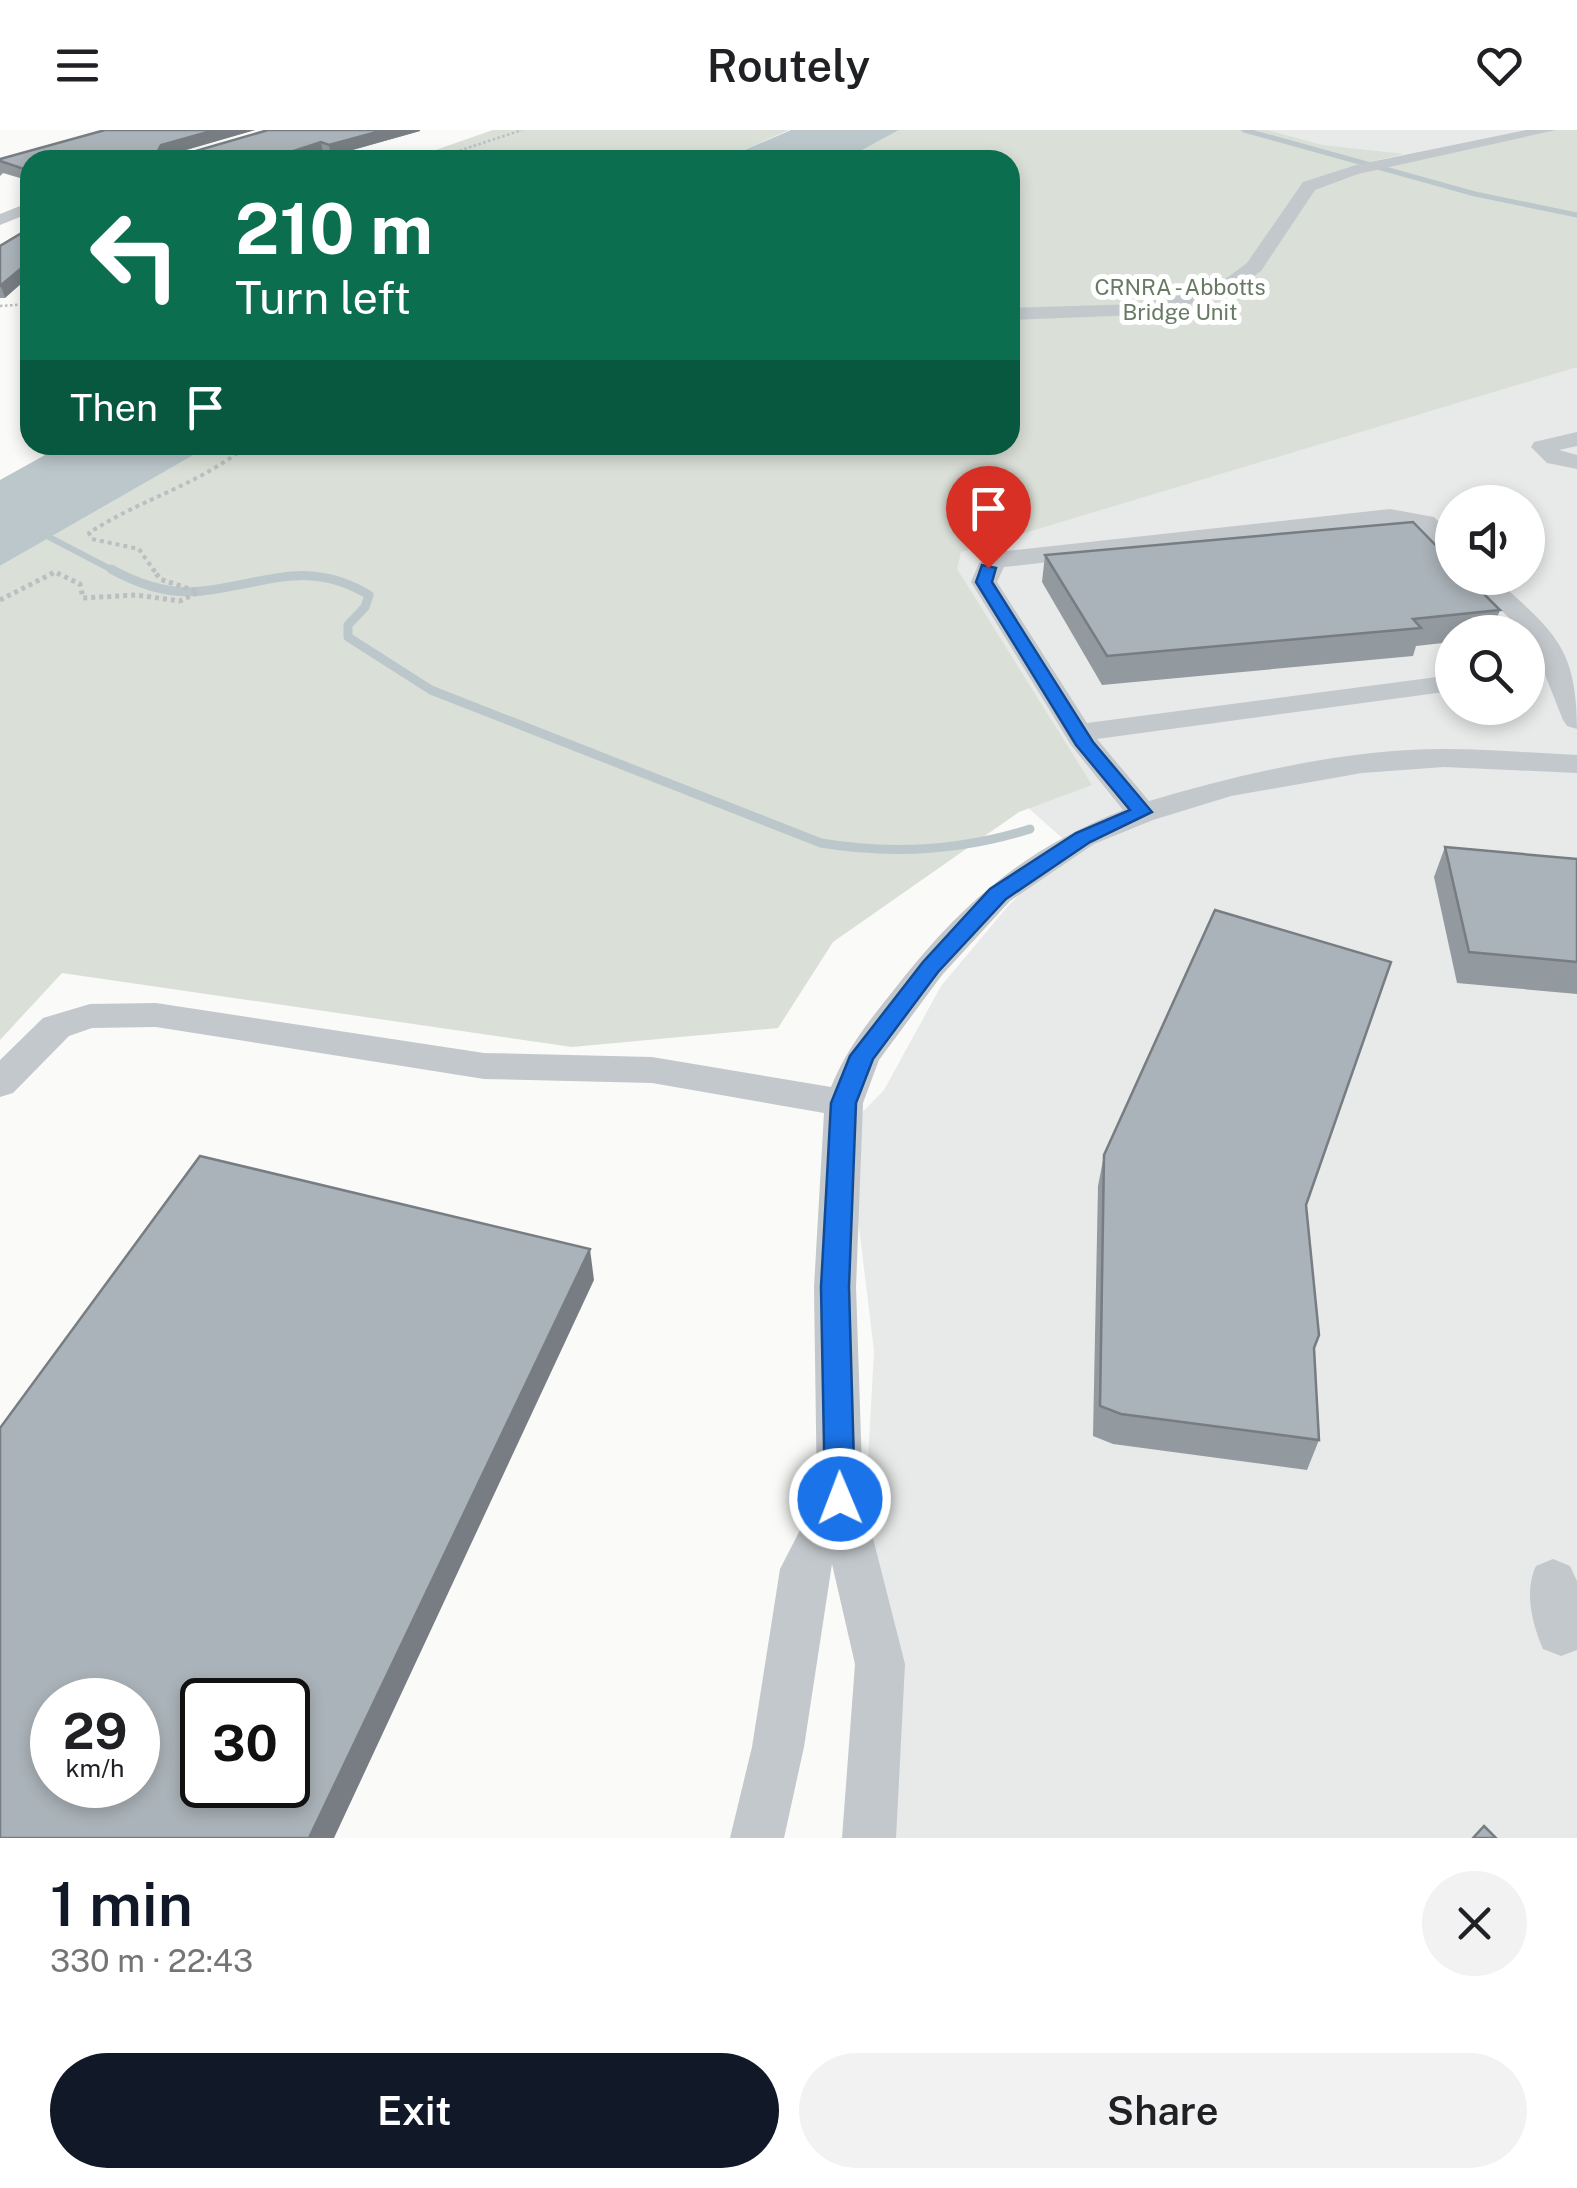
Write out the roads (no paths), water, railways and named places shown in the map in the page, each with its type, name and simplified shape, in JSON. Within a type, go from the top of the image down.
[{"type":"street","points":[[1020,314],[1102,312],[1159,305],[1229,286],[1255,266],[1281,231],[1304,188],[1337,174],[1548,130]]},
{"type":"street","points":[[1577,438],[1542,447],[1555,458],[1577,462]]},
{"type":"street","points":[[1142,812],[1079,734],[984,582],[988,568],[996,560],[1390,516],[1425,522],[1435,532]]},
{"type":"street","points":[[1499,595],[1547,641],[1577,720]]},
{"type":"street","points":[[1545,676],[1558,677]]},
{"type":"street","points":[[1079,734],[1435,685]]},
{"type":"street","points":[[869,1838],[880,1664],[840,1499],[835,1287],[844,1103],[862,1056],[930,967],[998,894],[1083,837],[1142,812],[1226,788],[1362,764],[1444,758],[1577,764]]},
{"type":"street","points":[[0,1083],[56,1027],[90,1016],[156,1015],[484,1066],[652,1070],[844,1103]]},
{"type":"street","points":[[756,1838],[778,1747],[804,1569],[840,1499]]},
{"type":"street","points":[[1553,1582],[1560,1632]]},
{"type":"waterway","points":[[1244,130],[1475,194],[1577,215]]},
{"type":"waterway","points":[[49,537],[116,572]]},
{"type":"waterway","points":[[111,569],[143,584],[178,591],[202,591],[287,576],[326,578],[347,584],[369,595],[365,607],[348,625],[348,637],[431,690],[821,843],[926,849],[1030,829]]},
{"type":"park label","name":"CRNRA - Abbotts Bridge Unit","points":[[1180,300]]}]
